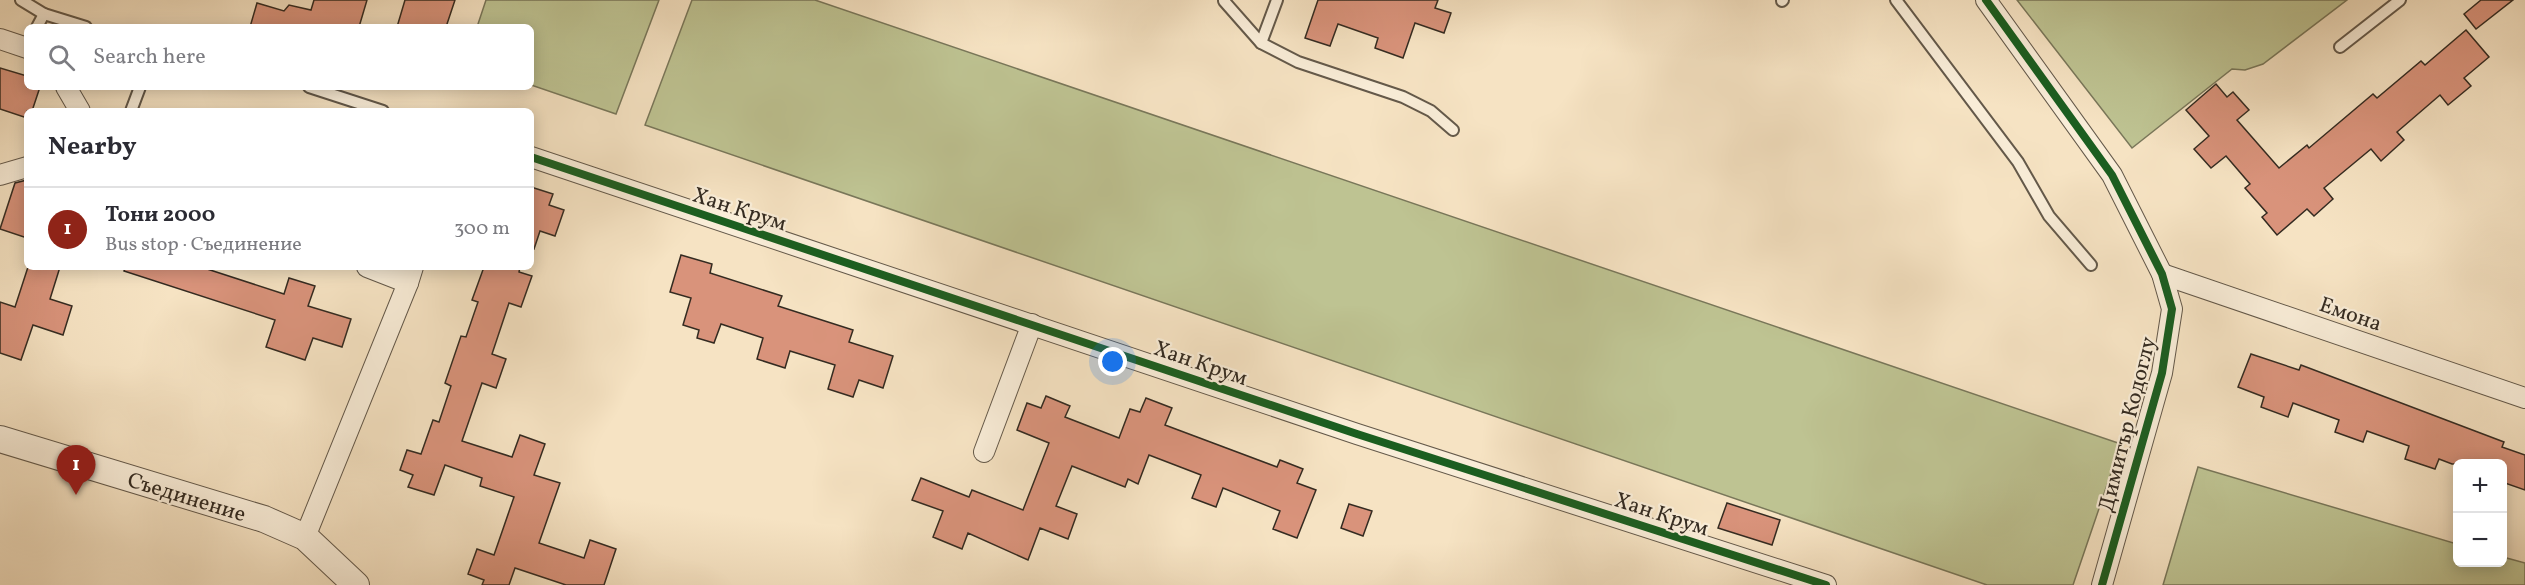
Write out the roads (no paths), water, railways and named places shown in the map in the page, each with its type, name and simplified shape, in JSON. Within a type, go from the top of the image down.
[{"type":"street","name":"Димитър Кодоглу","points":[[1986,0],[2112,175],[2162,273],[2172,309],[2162,373],[2102,585]]},
{"type":"street","points":[[0,39],[24,47]]},
{"type":"street","points":[[68,90],[78,108]]},
{"type":"street","name":"Хан Крум","points":[[534,158],[1357,434],[1826,585]]},
{"type":"street","points":[[0,175],[24,168]]},
{"type":"street","points":[[305,537],[411,275],[384,270]]},
{"type":"street","name":"Емона","points":[[2162,273],[2525,398]]},
{"type":"street","points":[[984,452],[1032,324]]},
{"type":"street","name":"Съединение","points":[[0,439],[264,519],[305,537],[356,585]]},
{"type":"lane","points":[[21,0],[44,14],[76,24]]},
{"type":"lane","points":[[1261,43],[1278,0]]},
{"type":"lane","points":[[1896,0],[2018,162],[2049,216],[2091,265]]},
{"type":"lane","points":[[2340,47],[2400,0]]},
{"type":"lane","points":[[1224,1],[1261,43],[1298,62],[1403,97],[1431,111],[1453,130]]},
{"type":"lane","points":[[39,24],[44,14]]},
{"type":"lane","points":[[132,108],[139,90]]},
{"type":"lane","points":[[318,90],[374,108]]},
{"type":"place","name":"Тони 2000","points":[[76,495]]}]
